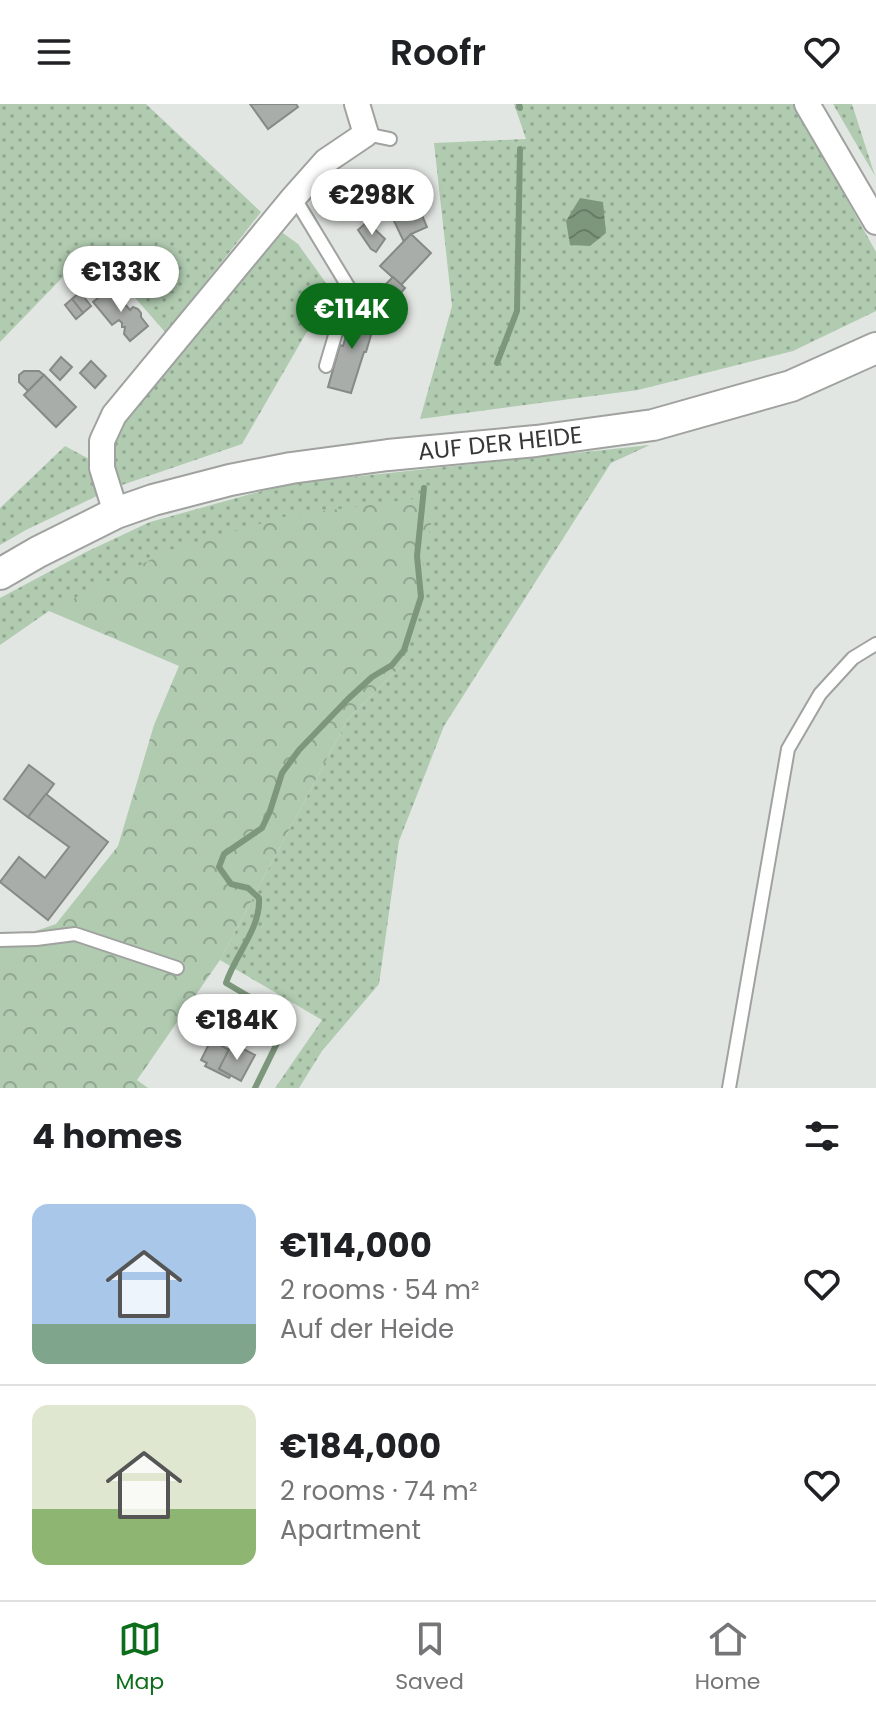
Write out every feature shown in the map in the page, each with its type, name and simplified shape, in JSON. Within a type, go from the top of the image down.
[{"type":"street","points":[[116,513],[102,468],[102,441],[114,415],[326,161],[366,134],[357,104]]},
{"type":"street","points":[[807,104],[876,222]]},
{"type":"street","name":"AUF DER HEIDE","points":[[0,574],[116,513],[230,480],[388,455],[536,441],[653,425],[791,386],[876,348]]},
{"type":"lane","points":[[366,134],[390,139]]},
{"type":"lane","points":[[294,197],[349,288],[326,366]]},
{"type":"lane","points":[[729,1088],[788,749],[820,694],[853,658],[876,644]]},
{"type":"lane","points":[[0,940],[75,934],[177,968]]},
{"type":"green space","points":[[0,104],[146,104],[261,212],[166,333],[91,248],[0,342]]},
{"type":"green space","points":[[514,104],[794,104],[876,252],[876,311],[793,351],[638,390],[420,419],[452,306],[434,143],[526,139]]},
{"type":"green space","points":[[833,104],[852,104],[875,176]]},
{"type":"green space","points":[[276,228],[298,244],[331,290],[242,444],[122,485],[114,450],[127,417]]},
{"type":"green space","points":[[650,445],[611,463],[444,726],[399,841],[379,984],[322,1051],[299,1088],[275,1088],[322,1020],[220,960],[348,719],[406,661],[49,611],[0,645],[0,598],[150,522],[287,484]]},
{"type":"green space","points":[[65,446],[91,460],[101,494],[0,545],[0,508]]},
{"type":"green space","points":[[436,496],[406,661],[348,719],[220,960],[137,1080],[148,1088],[0,1088],[0,941],[56,924],[118,846],[154,725],[179,666],[49,611],[170,550],[287,516]]},
{"type":"water","points":[[580,198],[603,202],[606,233],[590,246],[570,245],[566,221]]},
{"type":"building","points":[[250,104],[296,104],[298,107],[268,129]]},
{"type":"building","points":[[405,186],[408,195],[386,204],[383,195]]},
{"type":"building","points":[[408,195],[417,215],[421,213],[427,227],[411,234],[404,242],[386,204]]},
{"type":"building","points":[[367,222],[385,239],[376,252],[358,230]]},
{"type":"building","points":[[411,234],[431,253],[401,285],[380,266]]},
{"type":"building","points":[[393,277],[405,288],[394,301],[381,289]]},
{"type":"building","points":[[111,288],[130,310],[133,307],[138,309],[148,326],[130,341],[124,334],[122,323],[119,320],[112,325],[93,302]]},
{"type":"building","points":[[80,292],[91,306],[83,313],[72,299]]},
{"type":"building","points":[[72,299],[83,313],[76,319],[65,305]]},
{"type":"building","points":[[354,309],[377,315],[351,393],[328,387]]},
{"type":"building","points":[[61,357],[72,367],[60,380],[50,370]]},
{"type":"building","points":[[91,361],[106,376],[95,388],[80,373]]},
{"type":"building","points":[[24,371],[39,371],[44,375],[28,391],[19,382],[19,375]]},
{"type":"building","points":[[44,375],[76,407],[56,427],[24,395]]},
{"type":"building","points":[[29,765],[54,784],[29,818],[4,799]]},
{"type":"building","points":[[46,794],[108,842],[48,920],[0,882],[19,857],[45,878],[69,847],[28,817]]},
{"type":"building","points":[[211,1040],[229,1050],[219,1069],[231,1075],[229,1078],[205,1066],[207,1063],[201,1060]]},
{"type":"building","points":[[232,1043],[255,1055],[241,1081],[219,1069]]},
{"type":"waterway","points":[[519,104],[520,108]]},
{"type":"waterway","points":[[497,363],[517,311],[520,149]]},
{"type":"waterway","points":[[255,1088],[287,1019],[281,1011],[226,983],[252,931],[259,898],[248,888],[231,884],[219,867],[224,854],[262,828],[282,773],[299,750],[348,699],[372,677],[392,665],[404,650],[421,597],[417,556],[424,488]]}]
